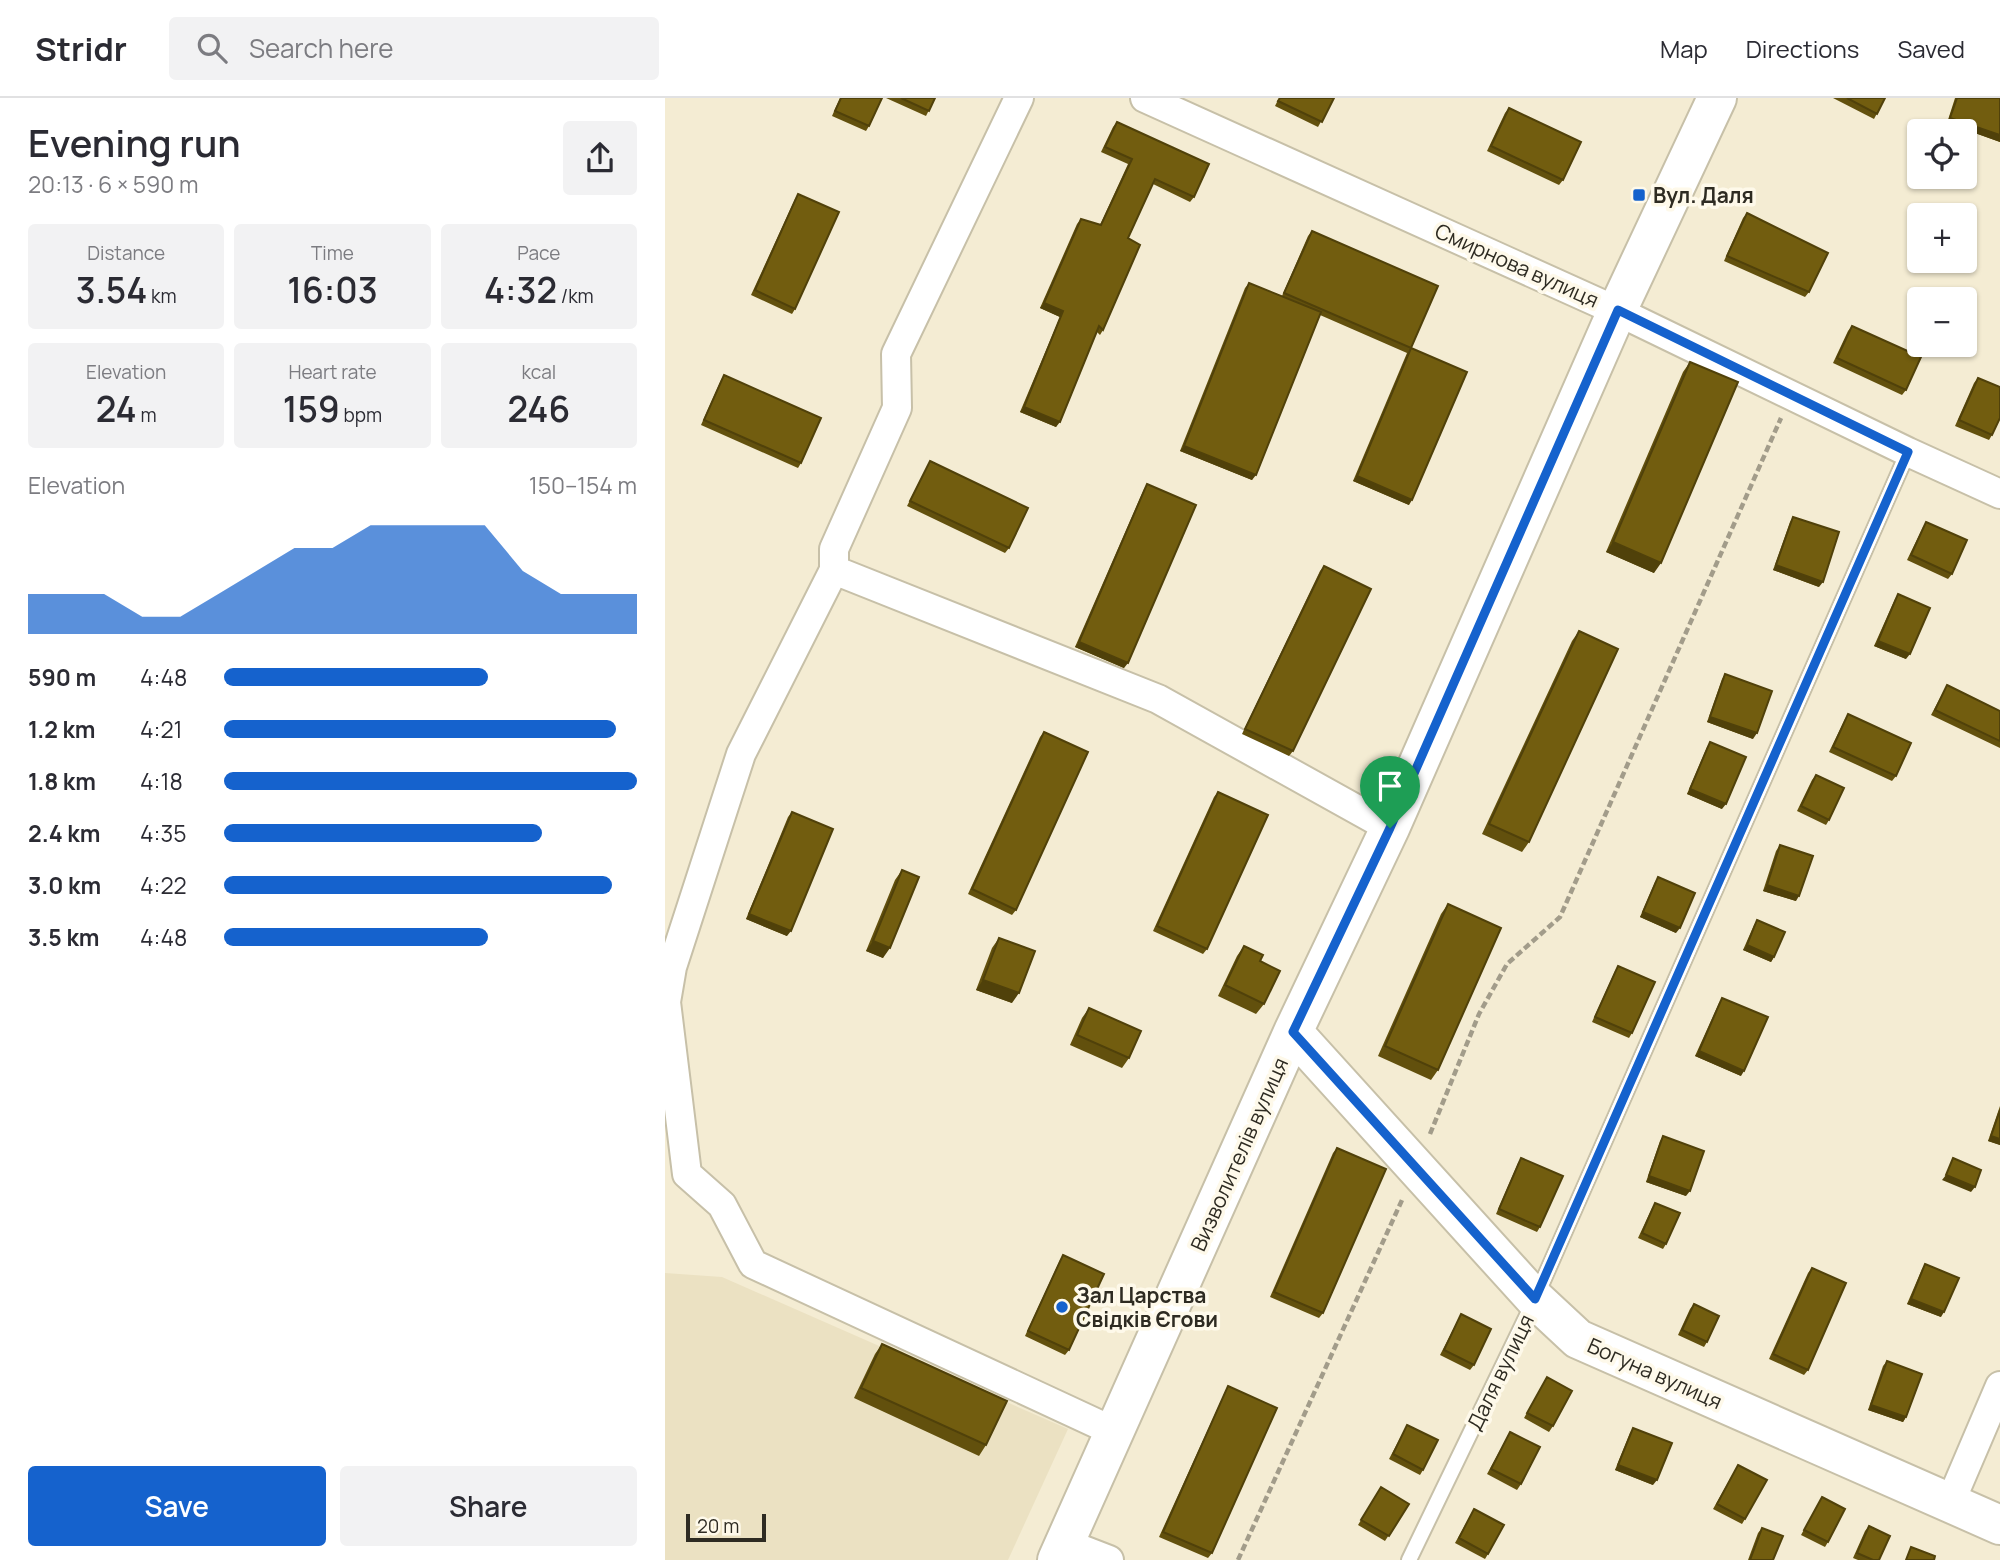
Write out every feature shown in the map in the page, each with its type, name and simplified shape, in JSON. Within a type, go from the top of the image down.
[{"type":"street","points":[[1019,98],[896,354],[897,408],[834,549],[834,570],[741,754],[671,967],[666,1002],[687,1174],[722,1205],[753,1264],[1115,1432]]},
{"type":"street","name":"Смирнова вулиця","points":[[1145,98],[1618,310],[2000,494]]},
{"type":"street","name":"Визволителів вулиця","points":[[1061,1552],[1293,1032],[1390,828],[1618,310],[1717,98]]},
{"type":"street","points":[[834,570],[1158,699],[1390,828]]},
{"type":"street","name":"Богуна вулиця","points":[[1293,1032],[1535,1299],[1578,1339],[2000,1525]]},
{"type":"street","points":[[1950,1503],[2000,1386]]},
{"type":"street","points":[[1061,1552],[1109,1560]]},
{"type":"lane","name":"Даля вулиця","points":[[1409,1560],[1535,1299],[1908,452]]},
{"type":"path","points":[[1238,1560],[1416,1169],[1479,1014],[1507,964],[1560,917],[1792,395]]},
{"type":"shaded area","points":[[665,1273],[722,1277],[1068,1429],[1008,1560],[665,1560]]},
{"type":"building","points":[[841,98],[882,98],[869,126],[835,111]]},
{"type":"building","points":[[901,98],[935,98],[929,111]]},
{"type":"building","points":[[1280,98],[1334,98],[1322,122],[1278,101]]},
{"type":"building","points":[[1847,98],[1885,98],[1877,114]]},
{"type":"building","points":[[1957,98],[2000,98],[2000,135],[1977,127],[1977,119],[1950,118]]},
{"type":"building","points":[[1509,108],[1581,142],[1563,180],[1491,146]]},
{"type":"building","points":[[1117,122],[1209,164],[1194,197],[1155,179],[1128,238],[1140,245],[1103,330],[1099,326],[1060,422],[1024,407],[1063,311],[1044,303],[1081,219],[1101,225],[1132,159],[1105,147]]},
{"type":"building","points":[[798,194],[839,212],[795,309],[755,290]]},
{"type":"building","points":[[1747,213],[1828,253],[1809,292],[1727,256]]},
{"type":"building","points":[[1312,231],[1438,286],[1411,348],[1284,293]]},
{"type":"building","points":[[1249,283],[1321,312],[1256,475],[1184,446]]},
{"type":"building","points":[[1852,326],[1907,351],[1907,357],[1921,357],[1906,390],[1837,358]]},
{"type":"building","points":[[1411,348],[1467,372],[1412,500],[1357,476]]},
{"type":"building","points":[[1690,362],[1738,382],[1661,563],[1613,542]]},
{"type":"building","points":[[724,375],[821,418],[801,463],[704,420]]},
{"type":"building","points":[[1978,378],[2000,387],[2000,418],[1992,435],[1959,420]]},
{"type":"building","points":[[930,461],[1028,508],[1009,548],[910,501]]},
{"type":"building","points":[[1147,484],[1196,505],[1128,663],[1079,642]]},
{"type":"building","points":[[1793,517],[1839,532],[1823,582],[1776,565]]},
{"type":"building","points":[[1926,522],[1967,540],[1952,574],[1911,555]]},
{"type":"building","points":[[1324,566],[1371,589],[1293,751],[1245,729]]},
{"type":"building","points":[[1898,594],[1930,608],[1910,654],[1878,641]]},
{"type":"building","points":[[1579,631],[1618,649],[1529,842],[1489,824]]},
{"type":"building","points":[[1725,674],[1772,691],[1757,733],[1710,717]]},
{"type":"building","points":[[1947,685],[2000,711],[2000,741],[1935,710]]},
{"type":"building","points":[[1848,714],[1911,743],[1896,776],[1833,747]]},
{"type":"building","points":[[1044,732],[1088,752],[1016,910],[972,889]]},
{"type":"building","points":[[1710,742],[1746,757],[1726,804],[1690,789]]},
{"type":"building","points":[[1816,775],[1844,788],[1829,820],[1801,806]]},
{"type":"building","points":[[1218,792],[1268,815],[1207,949],[1157,926]]},
{"type":"building","points":[[792,812],[833,829],[791,931],[749,914]]},
{"type":"building","points":[[1780,845],[1813,856],[1799,896],[1767,885]]},
{"type":"building","points":[[902,870],[919,877],[890,948],[873,941]]},
{"type":"building","points":[[1658,877],[1695,893],[1680,928],[1643,912]]},
{"type":"building","points":[[1448,904],[1501,928],[1438,1070],[1385,1046]]},
{"type":"building","points":[[1757,920],[1785,932],[1774,957],[1747,945]]},
{"type":"building","points":[[999,938],[1035,951],[1019,993],[983,980]]},
{"type":"building","points":[[1244,946],[1263,955],[1260,961],[1280,971],[1264,1004],[1225,985]]},
{"type":"building","points":[[1618,966],[1655,982],[1632,1033],[1595,1017]]},
{"type":"building","points":[[1722,998],[1768,1017],[1744,1071],[1699,1051]]},
{"type":"building","points":[[1089,1008],[1141,1031],[1129,1058],[1077,1035]]},
{"type":"building","points":[[2000,1110],[2000,1139],[1991,1136]]},
{"type":"building","points":[[1663,1136],[1704,1151],[1690,1191],[1649,1176]]},
{"type":"building","points":[[1337,1148],[1386,1169],[1323,1313],[1274,1292]]},
{"type":"building","points":[[1521,1158],[1563,1176],[1540,1227],[1499,1209]]},
{"type":"building","points":[[1953,1158],[1981,1170],[1975,1187],[1946,1175]]},
{"type":"building","points":[[1655,1203],[1680,1213],[1666,1244],[1642,1233]]},
{"type":"building","name":"Зал Царства Свідків Єгови","points":[[1063,1255],[1104,1274],[1069,1350],[1028,1331]]},
{"type":"building","points":[[1925,1264],[1959,1278],[1944,1312],[1911,1299]]},
{"type":"building","points":[[1812,1268],[1846,1283],[1808,1370],[1773,1354]]},
{"type":"building","points":[[1694,1304],[1719,1316],[1707,1342],[1682,1330]]},
{"type":"building","points":[[1461,1314],[1491,1329],[1474,1365],[1444,1350]]},
{"type":"building","points":[[882,1344],[1007,1401],[986,1445],[861,1388]]},
{"type":"building","points":[[1887,1361],[1922,1374],[1906,1417],[1871,1405]]},
{"type":"building","points":[[1547,1377],[1572,1391],[1553,1426],[1527,1413]]},
{"type":"building","points":[[1228,1386],[1277,1408],[1212,1553],[1163,1532]]},
{"type":"building","points":[[1407,1425],[1438,1440],[1423,1470],[1393,1454]]},
{"type":"building","points":[[1633,1428],[1672,1443],[1657,1480],[1618,1465]]},
{"type":"building","points":[[1510,1432],[1540,1447],[1521,1484],[1491,1469]]},
{"type":"building","points":[[1738,1465],[1767,1480],[1745,1519],[1717,1504]]},
{"type":"building","points":[[1381,1487],[1409,1504],[1389,1536],[1361,1520]]},
{"type":"building","points":[[1822,1497],[1845,1509],[1828,1542],[1804,1530]]},
{"type":"building","points":[[1474,1509],[1504,1525],[1488,1554],[1459,1538]]},
{"type":"building","points":[[1869,1526],[1890,1536],[1879,1560],[1857,1553]]},
{"type":"building","points":[[1762,1528],[1783,1536],[1773,1560],[1750,1560]]},
{"type":"building","points":[[1911,1547],[1935,1556],[1934,1560],[1906,1560]]},
{"type":"place","name":"Вул. Даля","points":[[1639,195]]},
{"type":"place","name":"Зал Царства Свідків Єгови","points":[[1062,1307]]},
{"type":"route","points":[[1618,310],[1908,452],[1535,1299],[1293,1032],[1390,828],[1618,310]]}]
